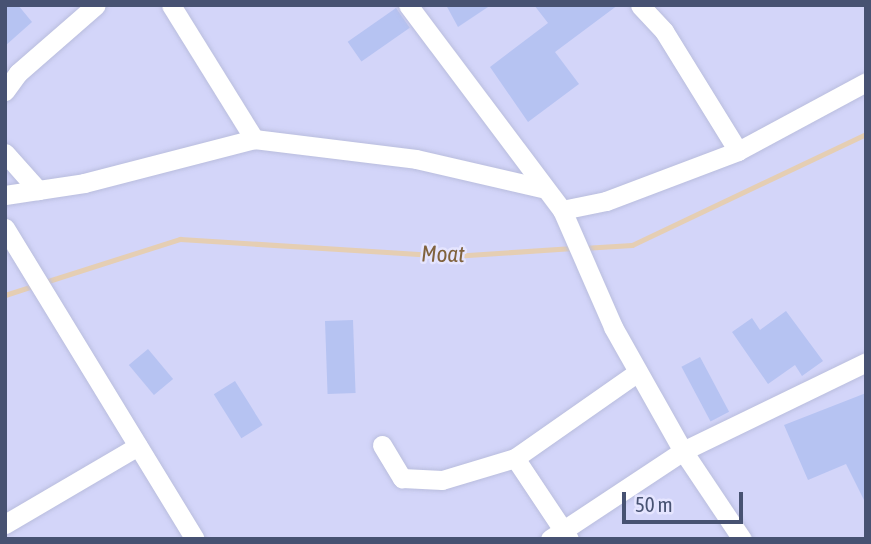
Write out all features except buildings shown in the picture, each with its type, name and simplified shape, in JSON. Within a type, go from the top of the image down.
[{"type":"street","points":[[5,91],[12,68],[96,5]]},
{"type":"street","points":[[171,5],[254,139]]},
{"type":"street","points":[[408,5],[542,188],[562,210],[613,327],[683,451],[742,539]]},
{"type":"street","points":[[640,5],[664,31],[738,151]]},
{"type":"street","points":[[562,210],[606,201],[738,151],[866,82]]},
{"type":"street","points":[[5,195],[38,190],[254,139],[416,159],[542,188]]},
{"type":"street","points":[[5,153],[38,190]]},
{"type":"street","points":[[5,228],[23,251],[195,539]]},
{"type":"street","points":[[515,458],[561,536],[683,451],[866,362]]},
{"type":"street","points":[[382,444],[394,470],[412,482],[442,480],[515,458],[638,372]]},
{"type":"street","points":[[5,524],[138,446]]},
{"type":"shaded area","points":[[5,5],[866,5],[866,539],[5,539]]},
{"type":"waterway","name":"Moat","points":[[583,248],[632,245],[866,134]]},
{"type":"waterway","name":"Moat","points":[[45,282],[180,239],[453,256],[573,248]]},
{"type":"waterway","name":"Moat","points":[[5,295],[36,285]]}]
